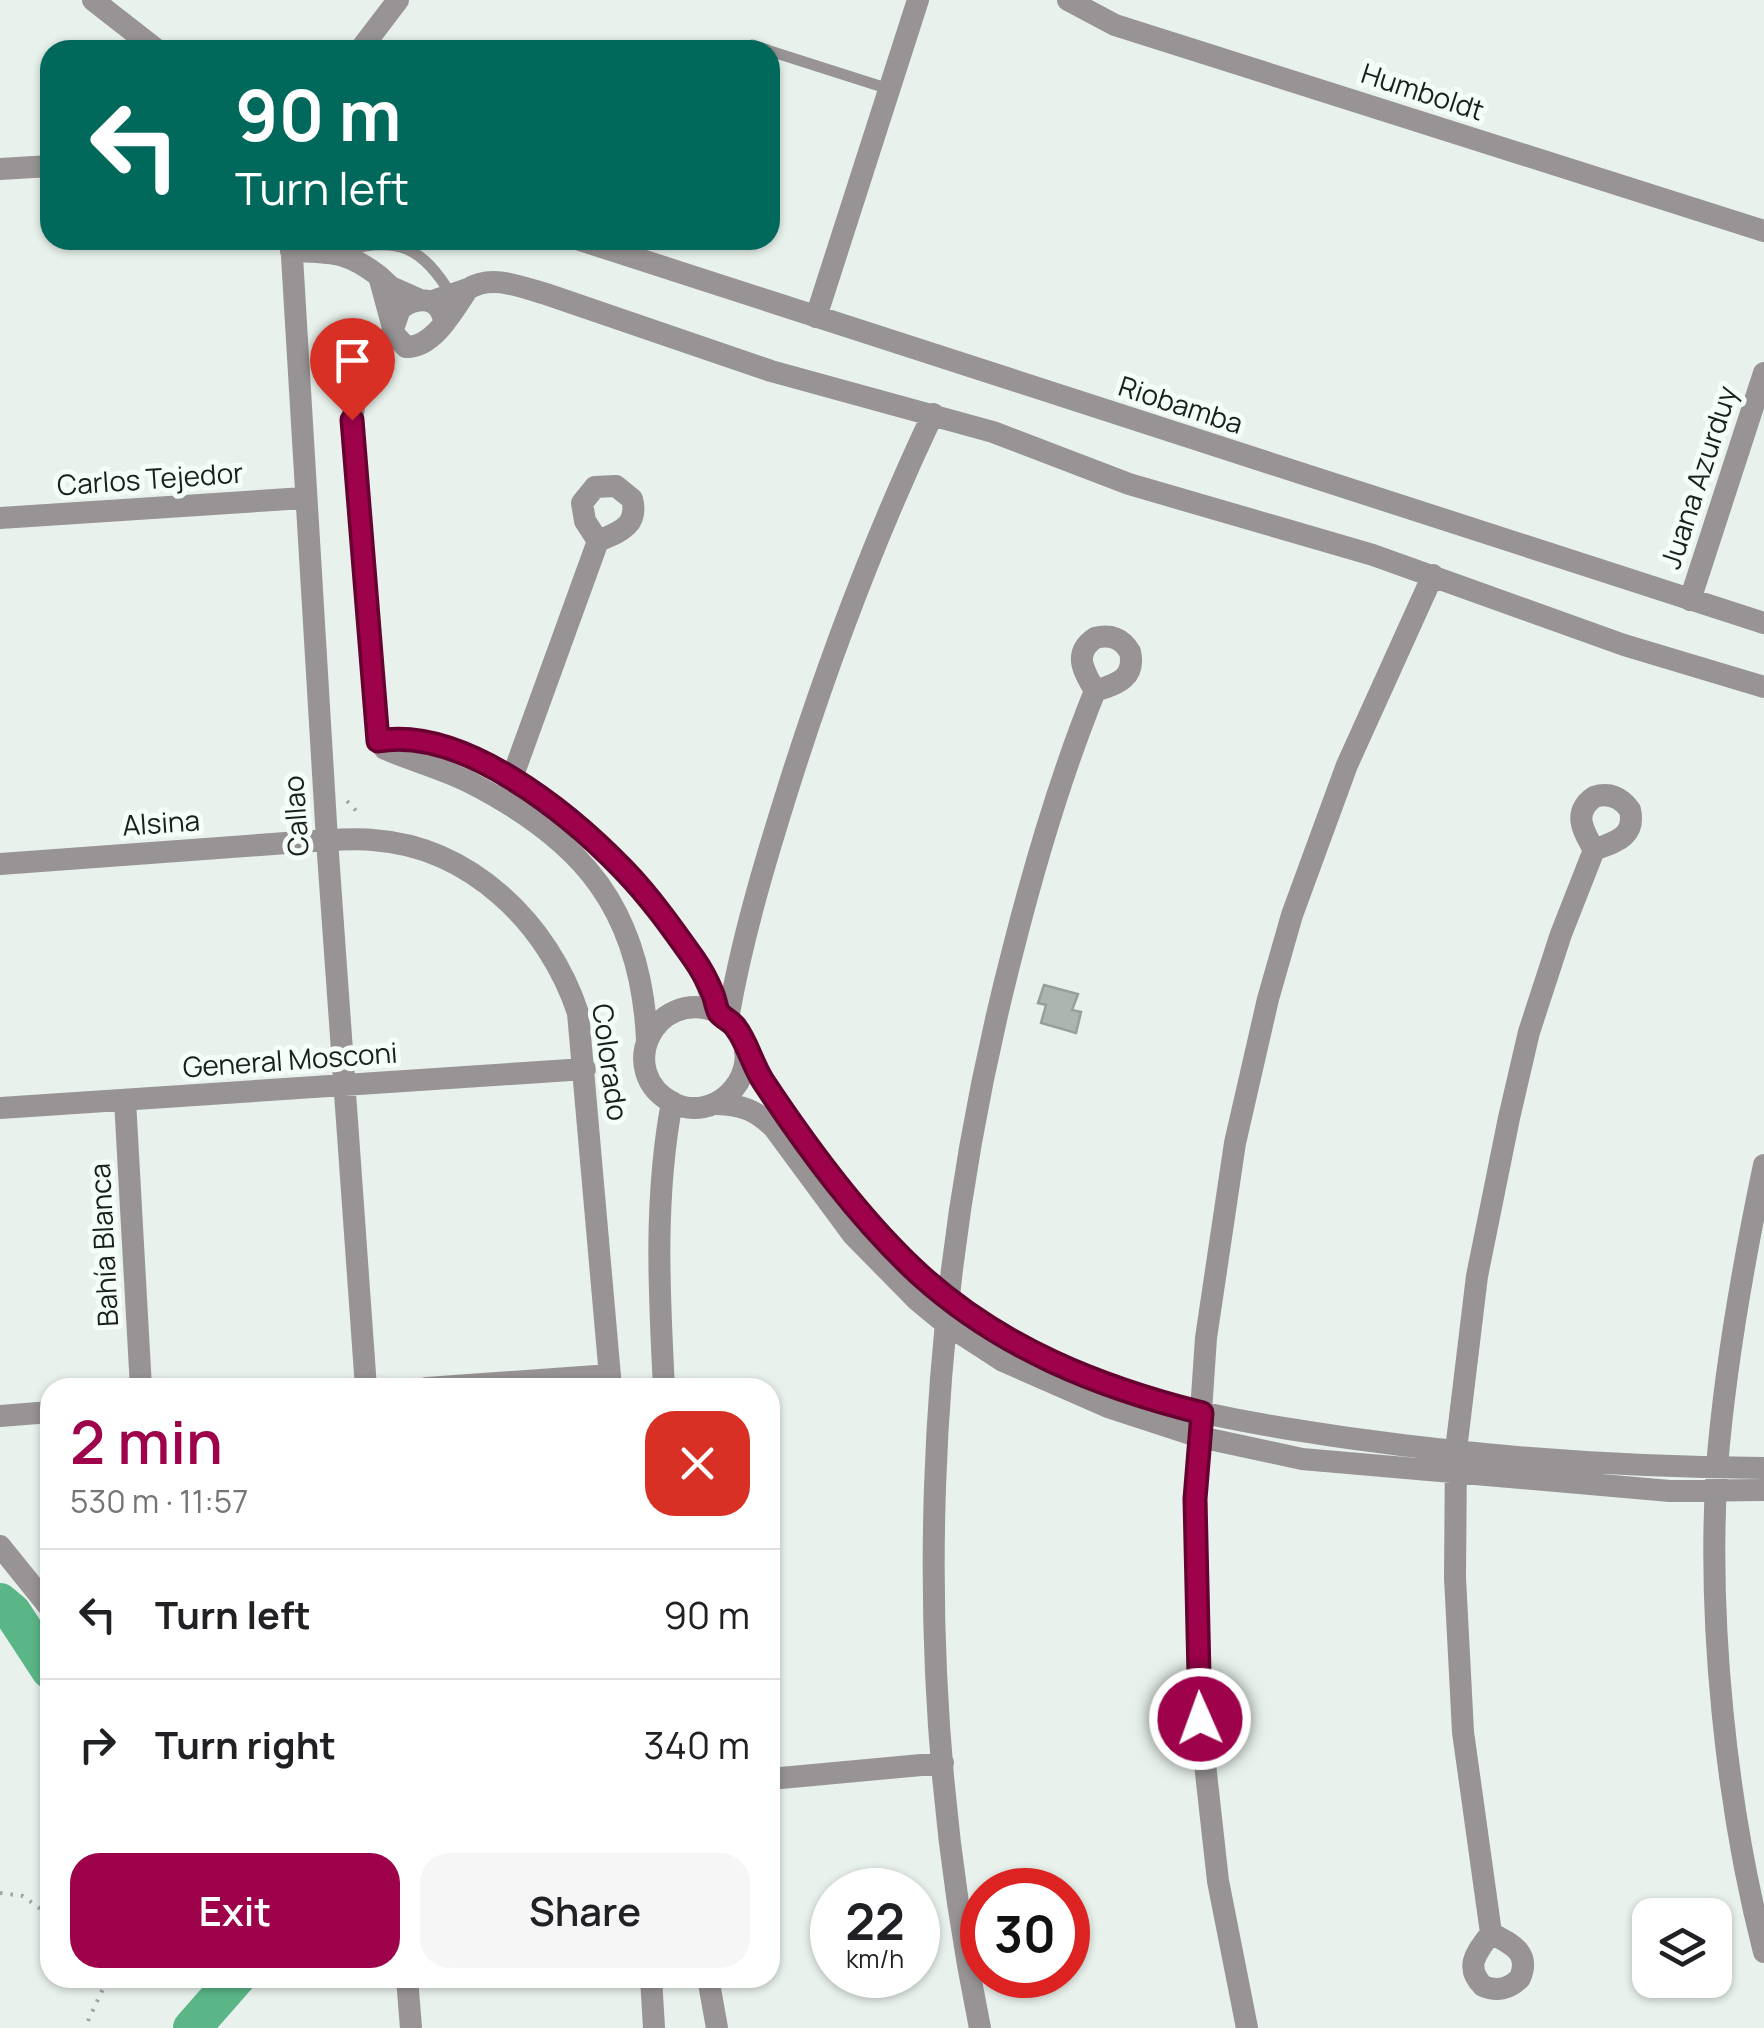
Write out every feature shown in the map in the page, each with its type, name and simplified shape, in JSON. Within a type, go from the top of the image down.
[{"type":"street","points":[[94,0],[144,40]]},
{"type":"street","points":[[368,40],[398,0]]},
{"type":"street","points":[[816,317],[918,0]]},
{"type":"street","name":"Humboldt","points":[[1068,0],[1115,25],[1764,230]]},
{"type":"street","points":[[0,169],[40,167]]},
{"type":"street","name":"Callao","points":[[291,250],[304,498],[365,1378]]},
{"type":"street","points":[[322,250],[356,258],[391,287],[443,301]]},
{"type":"street","name":"Riobamba","points":[[611,250],[1764,624]]},
{"type":"street","points":[[378,276],[392,328],[406,347],[416,347]]},
{"type":"street","points":[[378,370],[400,308],[443,301],[486,282],[510,284],[771,371],[992,432],[1129,484],[1433,575],[1624,644],[1764,687]]},
{"type":"street","points":[[443,301],[426,342],[378,370],[354,400],[352,420],[378,741],[385,748],[468,781],[503,801],[562,843],[594,876],[614,906],[634,952],[646,1010],[645,1068],[650,1081],[672,1102],[686,1108],[742,1105],[760,1115],[873,1257],[946,1324],[1003,1361],[1057,1388],[1201,1425]]},
{"type":"street","name":"Juana Azurduy","points":[[1690,600],[1764,373]]},
{"type":"street","points":[[723,1016],[776,827],[837,638],[891,503],[933,414]]},
{"type":"street","name":"Carlos Tejedor","points":[[0,518],[304,498]]},
{"type":"street","points":[[503,801],[598,541]]},
{"type":"street","points":[[1247,2028],[1218,1881],[1200,1719],[1195,1499],[1206,1338],[1238,1125],[1292,915],[1347,765],[1433,575]]},
{"type":"street","points":[[980,2028],[961,1921],[943,1763],[936,1634],[936,1420],[947,1297],[963,1185],[1000,997],[1050,819],[1095,691]]},
{"type":"street","points":[[378,741],[402,737],[426,741],[512,778],[584,832],[624,870],[696,963],[723,1016],[742,1039],[774,1096],[874,1228],[947,1297],[994,1331],[1078,1376],[1201,1425],[1302,1459],[1455,1462],[1670,1491],[1764,1468]]},
{"type":"street","name":"Alsina","points":[[0,864],[327,840]]},
{"type":"street","name":"Colorado","points":[[327,840],[375,840],[458,865],[495,889],[532,926],[568,982],[578,1013],[585,1069],[611,1378]]},
{"type":"street","points":[[1491,1933],[1462,1732],[1455,1462],[1478,1276],[1509,1118],[1529,1032],[1594,850]]},
{"type":"street","points":[[648,1040],[671,1012],[695,1006],[723,1016]]},
{"type":"street","points":[[716,1104],[739,1083],[746,1052]]},
{"type":"street","name":"General Mosconi","points":[[0,1108],[585,1069]]},
{"type":"street","name":"Bahía Blanca","points":[[126,1100],[140,1378]]},
{"type":"street","points":[[664,1378],[658,1224],[662,1156],[672,1102]]},
{"type":"street","points":[[1764,1166],[1730,1341],[1717,1479],[1717,1610],[1730,1771],[1750,1900],[1764,1952]]},
{"type":"street","points":[[0,1416],[40,1413]]},
{"type":"street","points":[[1717,1479],[1764,1490]]},
{"type":"street","points":[[0,1546],[40,1596]]},
{"type":"street","points":[[780,1778],[943,1763]]},
{"type":"street","points":[[408,1988],[411,2028]]},
{"type":"street","points":[[652,1988],[654,2028]]},
{"type":"street","points":[[710,1988],[718,2028]]},
{"type":"lane","points":[[780,54],[889,89]]},
{"type":"lane","points":[[338,252],[345,250]]},
{"type":"lane","points":[[412,250],[440,276],[443,301]]},
{"type":"path","points":[[0,1893],[23,1896],[40,1909]]},
{"type":"path","points":[[88,2021],[103,1988]]},
{"type":"building","points":[[1044,985],[1078,994],[1072,1010],[1081,1012],[1076,1033],[1041,1023],[1046,1005],[1038,1003]]},
{"type":"waterway","points":[[0,1602],[12,1612],[40,1655]]},
{"type":"waterway","points":[[192,2028],[227,1988]]},
{"type":"route","points":[[352,420],[378,741],[402,737],[426,741],[512,778],[584,832],[624,870],[696,963],[718,1012],[736,1028],[764,1082],[827,1168],[874,1228],[947,1297],[994,1331],[1078,1376],[1202,1413],[1195,1499],[1200,1719]]}]
